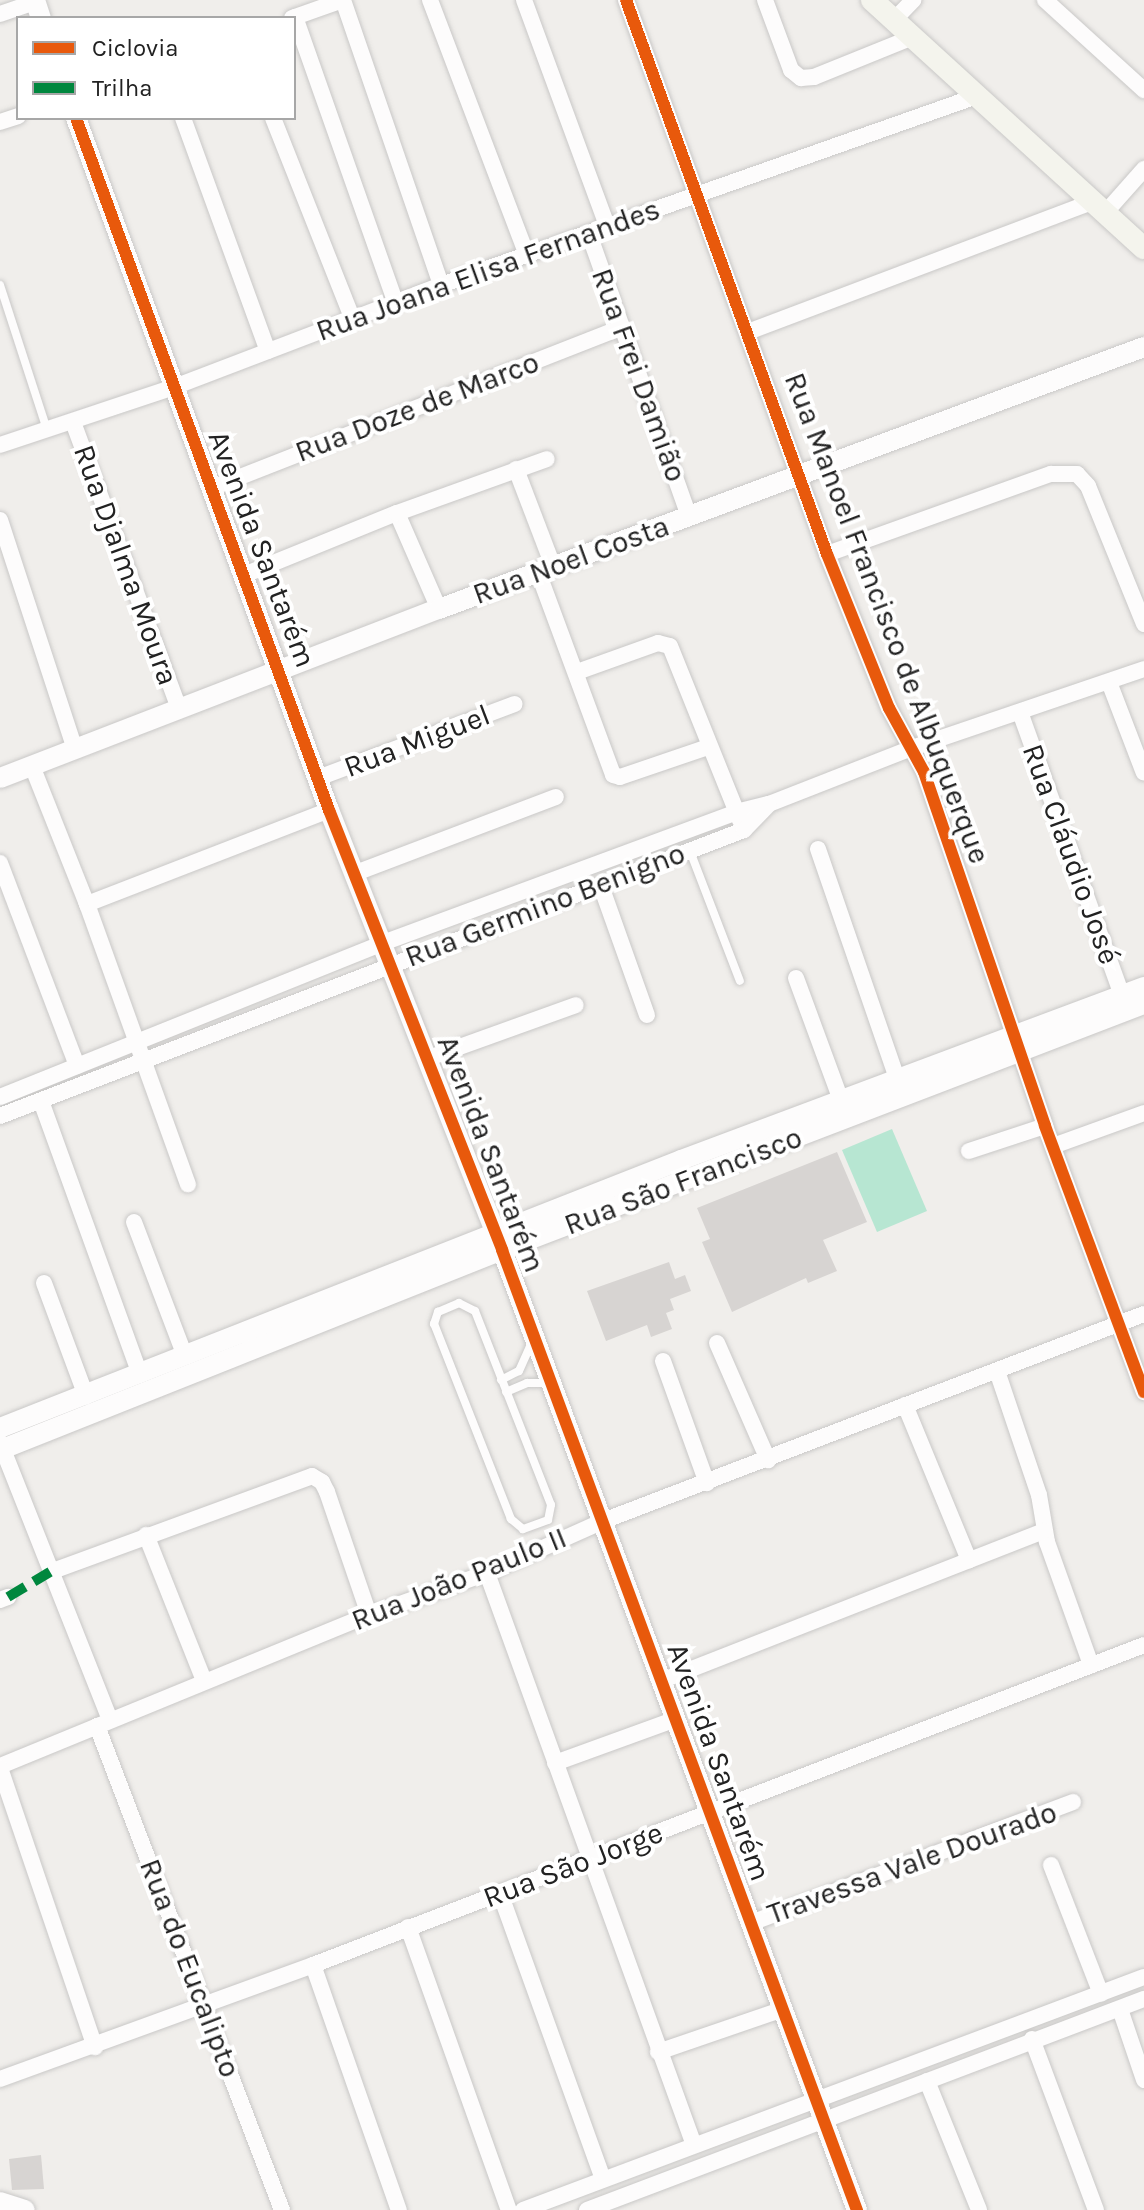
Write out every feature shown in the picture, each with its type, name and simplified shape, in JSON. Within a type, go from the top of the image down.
[{"type":"main road","points":[[872,0],[1144,248]]},
{"type":"street","points":[[296,16],[343,0],[441,285]]},
{"type":"street","points":[[430,0],[527,255]]},
{"type":"street","points":[[524,0],[608,228]]},
{"type":"street","name":"Rua Manoel Francisco de Albuquerque","points":[[626,0],[827,554],[889,708],[924,772],[1045,1126],[1144,1392]]},
{"type":"street","points":[[765,0],[791,70],[801,78],[814,77],[913,37]]},
{"type":"street","points":[[894,20],[913,0]]},
{"type":"street","points":[[1045,0],[1144,90]]},
{"type":"street","points":[[0,14],[37,7]]},
{"type":"street","points":[[296,23],[395,301]]},
{"type":"street","name":"Rua Joana Elisa Fernandes","points":[[0,445],[174,387],[395,301],[977,96]]},
{"type":"street","name":"Avenida Santarém","points":[[77,120],[329,810],[534,1337],[673,1720],[857,2210]]},
{"type":"street","points":[[184,120],[268,351]]},
{"type":"street","points":[[274,120],[352,318]]},
{"type":"street","points":[[748,332],[1098,208],[1144,169]]},
{"type":"street","name":"Rua Frei Damião","points":[[589,234],[689,516]]},
{"type":"street","name":"Rua Doze de Marco","points":[[212,488],[623,327]]},
{"type":"street","name":"Rua Noel Costa","points":[[0,778],[439,609],[1144,347]]},
{"type":"street","name":"Rua Djalma Moura","points":[[73,422],[179,708]]},
{"type":"street","points":[[244,575],[397,513],[547,459]]},
{"type":"street","points":[[516,469],[577,672],[615,776],[708,747]]},
{"type":"street","points":[[827,554],[1051,474],[1077,474],[1088,486],[1144,624]]},
{"type":"street","points":[[397,513],[439,609]]},
{"type":"street","points":[[0,520],[75,749]]},
{"type":"street","points":[[577,672],[658,643],[666,644],[674,654],[708,747],[744,830]]},
{"type":"street","name":"Rua Germino Benigno","points":[[0,1097],[380,944],[736,812],[769,804],[912,748],[1144,669]]},
{"type":"street","points":[[1109,682],[1144,773]]},
{"type":"street","name":"Rua Miguel","points":[[318,778],[515,704]]},
{"type":"street","name":"Rua Cláudio José","points":[[1020,712],[1122,996]]},
{"type":"street","points":[[32,766],[87,904],[188,1184]]},
{"type":"street","points":[[353,874],[556,797]]},
{"type":"street","name":"Rua Germino Benigno","points":[[0,1116],[388,964],[744,830],[769,804]]},
{"type":"street","points":[[87,904],[329,810]]},
{"type":"street","points":[[818,849],[897,1079]]},
{"type":"street","points":[[0,863],[77,1066]]},
{"type":"street","points":[[601,886],[647,1015]]},
{"type":"street","points":[[796,978],[841,1100]]},
{"type":"street","name":"Rua São Francisco","points":[[1,1442],[86,1396],[185,1356],[498,1242],[1018,1044],[1144,987]]},
{"type":"street","name":"Rua São Francisco","points":[[1,1442],[841,1100],[897,1079],[1144,1004]]},
{"type":"street","points":[[426,1059],[576,1005]]},
{"type":"street","points":[[41,1101],[140,1375]]},
{"type":"street","points":[[1053,1146],[1144,1113]]},
{"type":"street","points":[[969,1151],[1045,1126]]},
{"type":"street","points":[[134,1222],[185,1356]]},
{"type":"street","points":[[44,1283],[86,1396]]},
{"type":"street","name":"Rua João Paulo II","points":[[0,1767],[369,1615],[487,1573],[603,1521],[1144,1314]]},
{"type":"street","points":[[717,1343],[768,1460]]},
{"type":"street","points":[[663,1361],[707,1483]]},
{"type":"street","points":[[997,1371],[1039,1495],[1044,1531],[1091,1665]]},
{"type":"street","points":[[905,1405],[969,1560]]},
{"type":"street","name":"Rua do Eucalipto","points":[[1,1442],[204,2005],[282,2210]]},
{"type":"street","points":[[50,1572],[312,1476],[322,1482],[327,1492],[369,1615]]},
{"type":"street","points":[[661,1681],[1044,1531]]},
{"type":"street","points":[[146,1535],[204,1681]]},
{"type":"street","points":[[487,1573],[694,2145]]},
{"type":"street","name":"Rua São Jorge","points":[[0,2079],[95,2047],[313,1965],[1144,1645]]},
{"type":"street","points":[[555,1763],[673,1720]]},
{"type":"street","points":[[0,1767],[95,2047]]},
{"type":"street","name":"Travessa Vale Dourado","points":[[751,1923],[1073,1802]]},
{"type":"street","points":[[1051,1865],[1101,1994]]},
{"type":"street","points":[[500,1893],[603,2179]]},
{"type":"street","points":[[408,1927],[509,2210]]},
{"type":"street","points":[[313,1965],[399,2210]]},
{"type":"street","points":[[587,2210],[819,2110],[1144,1977]]},
{"type":"street","points":[[523,2210],[694,2145],[927,2081],[1144,1999]]},
{"type":"street","points":[[1120,2009],[1144,2080]]},
{"type":"street","points":[[658,2052],[781,2010]]},
{"type":"street","points":[[1032,2039],[1096,2210]]},
{"type":"street","points":[[927,2081],[979,2210]]},
{"type":"street","points":[[0,2202],[25,2210]]},
{"type":"lane","points":[[0,285],[47,430]]},
{"type":"lane","points":[[690,851],[740,981]]},
{"type":"lane","points":[[459,1303],[475,1311],[506,1392],[551,1505],[548,1520],[523,1529],[511,1519],[439,1338],[434,1324],[438,1312],[459,1303]]},
{"type":"lane","points":[[501,1380],[519,1371],[534,1337]]},
{"type":"lane","points":[[506,1392],[527,1383],[551,1383]]},
{"type":"green space","points":[[892,1129],[927,1211],[877,1232],[842,1150]]},
{"type":"building","points":[[837,1152],[867,1222],[823,1240],[837,1271],[808,1283],[806,1278],[732,1312],[702,1242],[710,1239],[697,1208]]},
{"type":"building","points":[[669,1262],[675,1279],[685,1275],[691,1291],[670,1299],[674,1310],[666,1313],[672,1329],[651,1337],[647,1325],[606,1341],[587,1291]]},
{"type":"building","points":[[41,2155],[44,2189],[12,2190],[9,2159]]},
{"type":"marked path","points":[[8,1597],[50,1572]]},
{"type":"cycle path","points":[[626,0],[827,554],[889,708],[924,772],[1045,1126],[1144,1392]]},
{"type":"cycle path","points":[[77,120],[329,810],[502,1250],[857,2210]]}]
